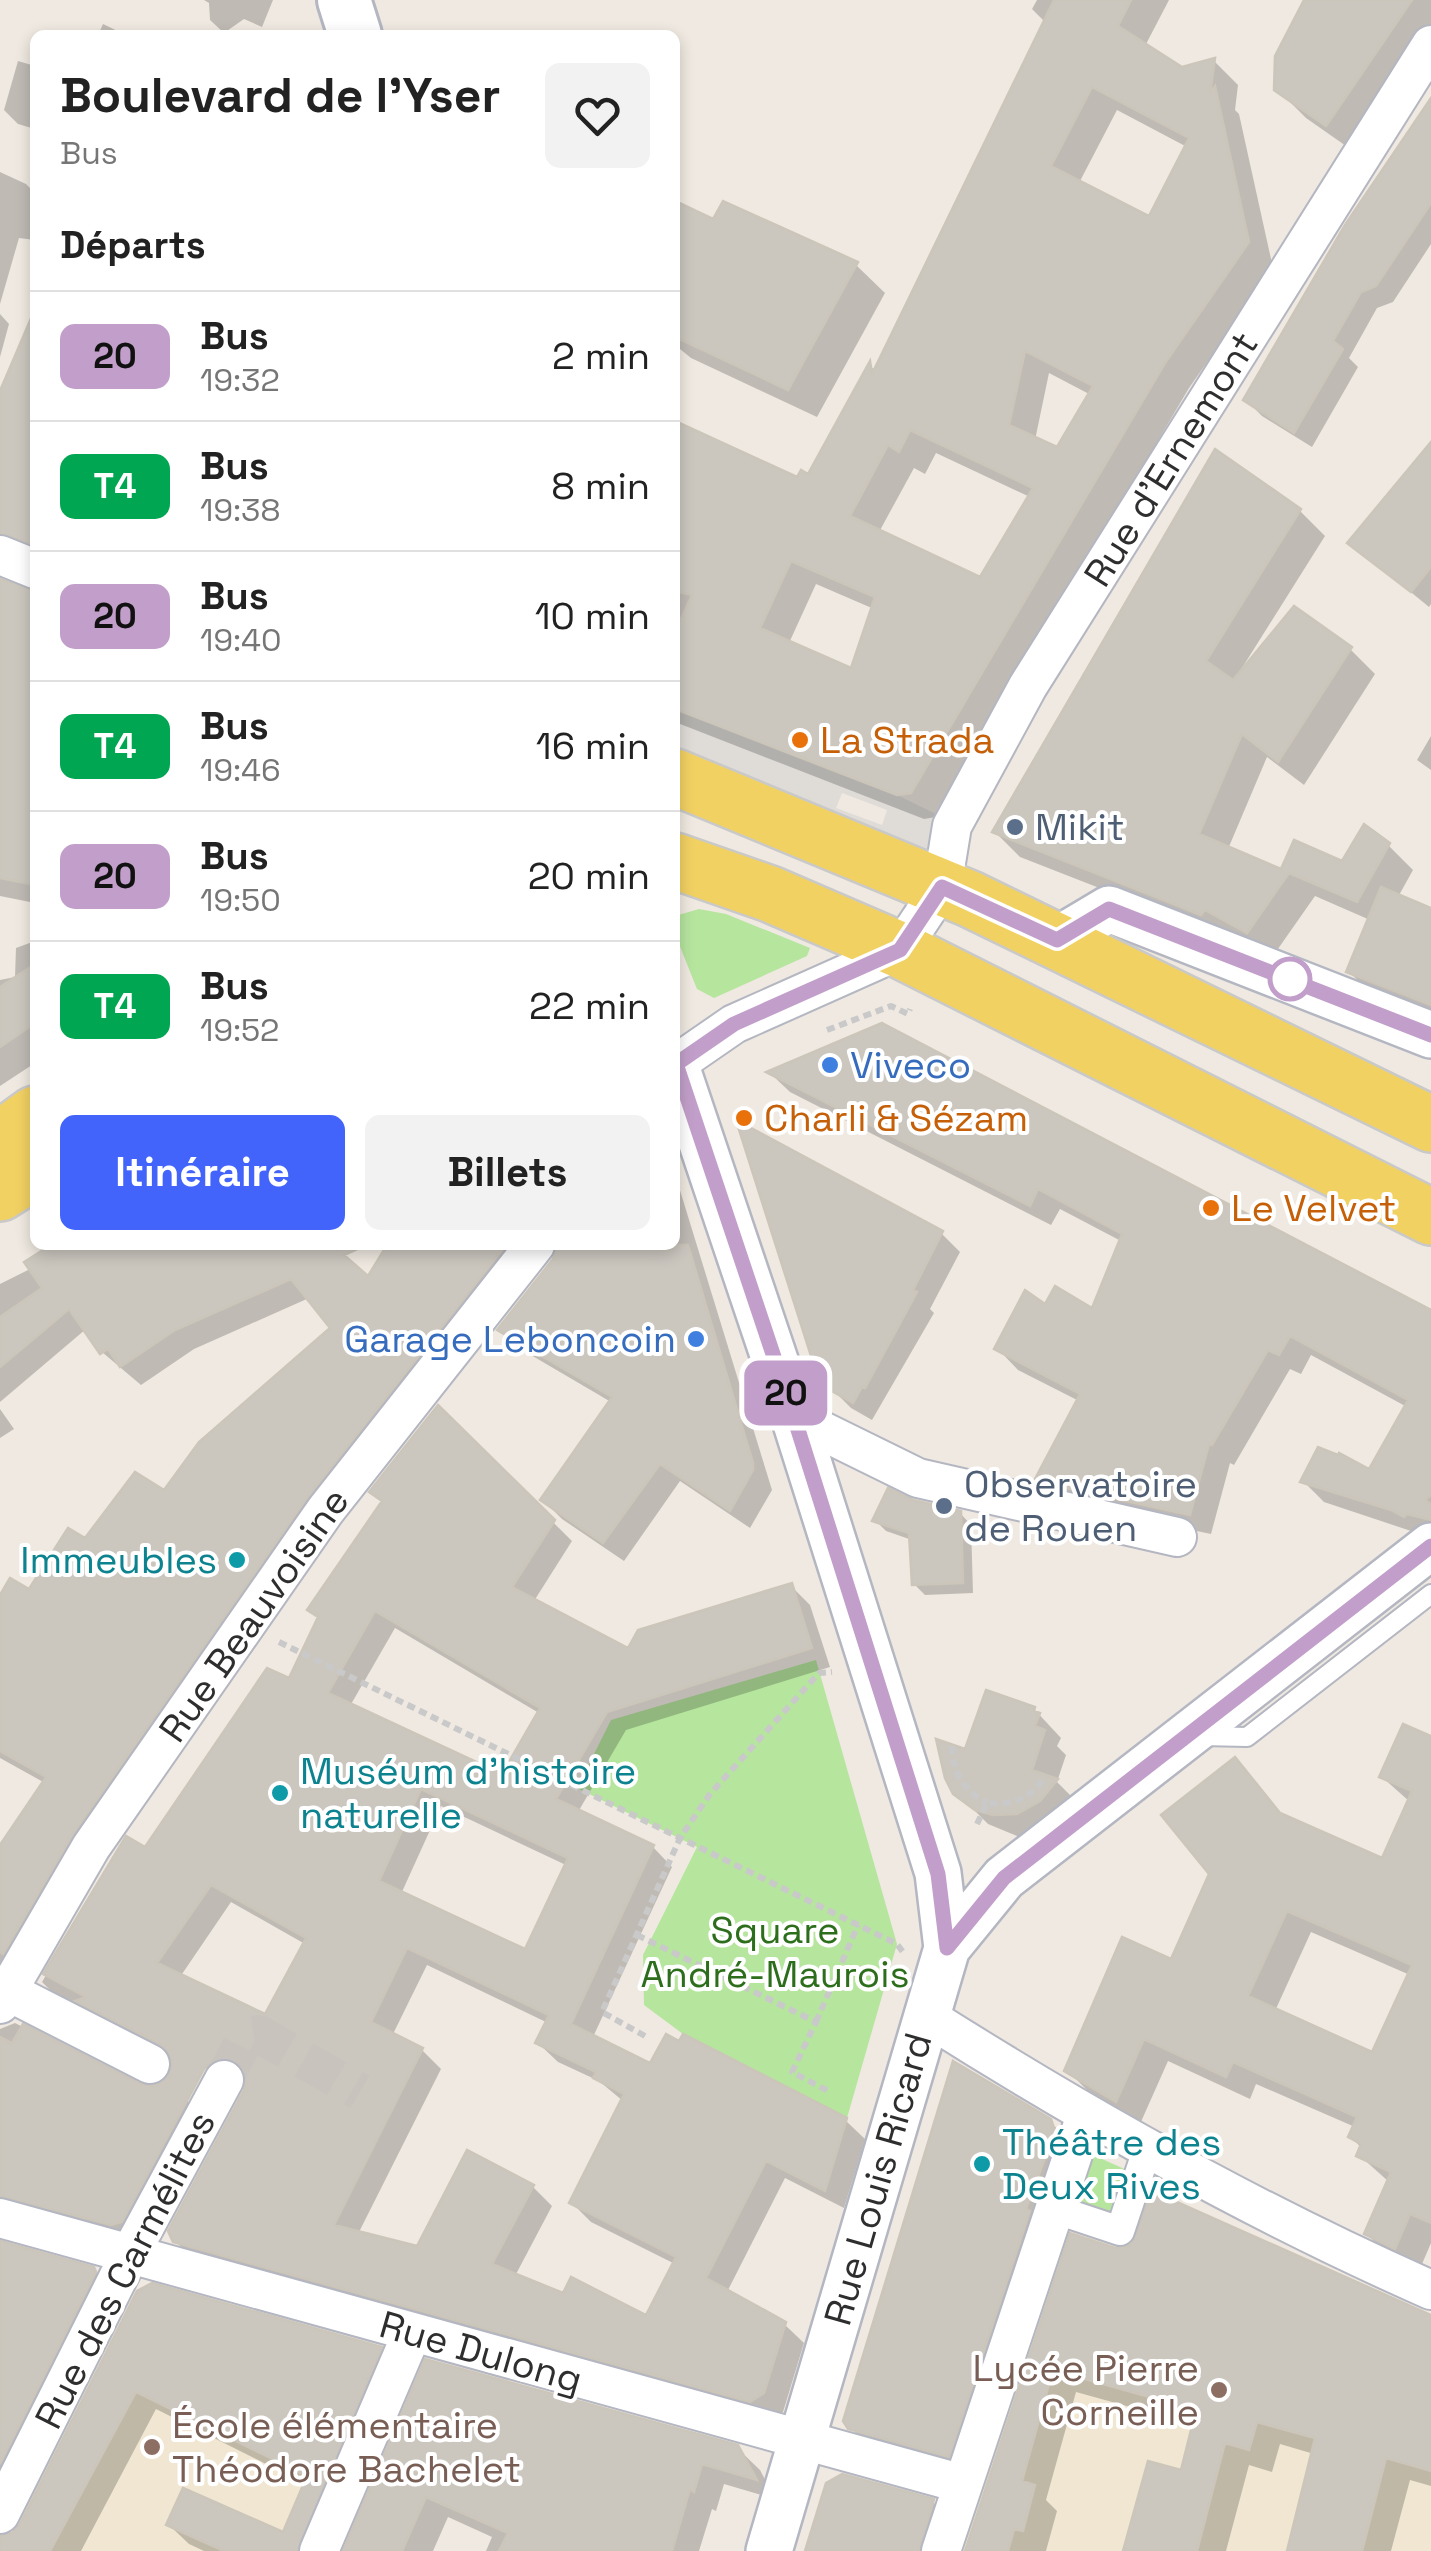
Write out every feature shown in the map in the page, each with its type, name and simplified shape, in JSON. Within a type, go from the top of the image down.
[{"type":"main road","points":[[344,0],[353,30]]},
{"type":"main road","points":[[680,778],[942,887],[1431,1124]]},
{"type":"main road","points":[[680,862],[770,894],[900,950],[1431,1218]]},
{"type":"main road","points":[[0,1139],[30,1118]]},
{"type":"main road","points":[[0,1193],[30,1174]]},
{"type":"street","name":"Rue d'Ernemont","points":[[942,887],[952,826],[1028,686],[1431,45]]},
{"type":"street","points":[[0,555],[30,567]]},
{"type":"street","points":[[680,1061],[734,1024],[900,950],[942,887]]},
{"type":"street","points":[[1057,940],[1109,909],[1431,1034]]},
{"type":"street","name":"Rue Louis Ricard","points":[[680,1079],[794,1417],[938,1874],[925,1950],[926,2016],[769,2551]]},
{"type":"street","name":"Rue Beauvoisine","points":[[4,1998],[90,1847],[325,1511],[531,1250]]},
{"type":"street","points":[[794,1417],[918,1478],[1177,1537]]},
{"type":"street","points":[[925,1950],[1004,1878],[1431,1546]]},
{"type":"street","points":[[4,1998],[150,2064]]},
{"type":"street","points":[[926,2016],[1086,2116],[1366,2261],[1431,2290]]},
{"type":"street","name":"Rue des Carmélites","points":[[0,2514],[130,2254],[224,2080]]},
{"type":"street","points":[[941,2551],[1086,2116]]},
{"type":"street","points":[[1054,2209],[1120,2231],[1148,2147]]},
{"type":"street","name":"Rue Dulong","points":[[0,2218],[963,2484]]},
{"type":"street","points":[[319,2551],[412,2333]]},
{"type":"lane","points":[[1190,1735],[1247,1736],[1431,1594]]},
{"type":"path","points":[[245,1625],[897,1944],[925,1950]]},
{"type":"path","points":[[645,2036],[602,2012],[680,1838],[710,1794],[820,1673],[874,1671]]},
{"type":"path","points":[[952,1746],[952,1761],[962,1784],[972,1795],[987,1802],[1004,1805],[1018,1800],[1045,1776]]},
{"type":"path","points":[[977,1824],[987,1802]]},
{"type":"path","points":[[830,2092],[792,2072],[858,1925]]},
{"type":"path","points":[[636,1935],[816,2022]]},
{"type":"shaded area","points":[[680,711],[897,795],[936,814],[926,852],[680,760]],"holes":[[[842,793],[887,810],[882,825],[836,808]]]},
{"type":"shaded area","name":"Lycée Pierre Corneille","points":[[1147,2188],[1431,2315],[1431,2551],[954,2551],[1059,2219]]},
{"type":"shaded area","name":"École élémentaire Théodore Bachelet","points":[[109,2348],[309,2470],[298,2496],[319,2507],[300,2551],[3,2551]]},
{"type":"green space","points":[[699,909],[726,914],[810,948],[807,956],[714,998],[697,989],[680,946],[680,915]]},
{"type":"green space","name":"Square André-Maurois","points":[[816,1660],[897,1944],[847,2118],[683,2034],[644,2005],[643,1955],[697,1847],[577,1788],[611,1720]]},
{"type":"green space","points":[[1075,2147],[1138,2175],[1120,2231],[1054,2209]]},
{"type":"building","points":[[1054,0],[1131,0],[1118,26],[1182,67],[1215,58],[1210,94],[1215,86],[1249,242],[1165,363],[911,793],[897,795],[680,711],[680,621],[692,595],[680,592],[680,423],[797,477],[801,470],[808,474],[870,361],[872,374]],"holes":[[[1092,87],[1189,138],[1149,216],[1051,166]],[[1025,351],[1093,386],[1057,447],[1009,425]],[[910,430],[1033,488],[980,577],[850,516],[888,445],[899,452]],[[791,561],[875,597],[851,668],[760,628]]]},
{"type":"building","points":[[1304,0],[1412,0],[1326,126],[1274,90],[1275,56]]},
{"type":"building","points":[[1431,98],[1431,203],[1376,286],[1361,292],[1333,341],[1343,349],[1294,433],[1243,400],[1345,225]]},
{"type":"building","points":[[723,201],[858,262],[788,390],[680,339],[680,203],[713,219]]},
{"type":"building","points":[[30,321],[30,543],[0,533],[0,391]]},
{"type":"building","points":[[1431,442],[1431,567],[1411,592],[1347,543]]},
{"type":"building","points":[[1215,449],[1301,509],[1206,661],[1233,680],[1294,606],[1352,647],[1278,762],[1242,734],[1199,834],[1281,869],[1294,840],[1342,861],[1364,824],[1390,843],[1357,902],[1289,873],[1247,933],[1205,910],[1201,915],[992,832]]},
{"type":"building","points":[[0,579],[30,589],[30,884],[0,878]]},
{"type":"building","points":[[1381,887],[1431,908],[1431,1005],[1346,972]]},
{"type":"building","points":[[30,967],[30,1026],[0,1047],[0,987]]},
{"type":"building","points":[[882,1023],[1431,1310],[1431,1495],[1425,1500],[1431,1504],[1431,1520],[1407,1514],[1404,1517],[1300,1482],[1318,1447],[1369,1469],[1408,1400],[1290,1336],[1279,1355],[1268,1350],[1212,1445],[1209,1444],[1190,1515],[1034,1481],[1080,1394],[994,1349],[1025,1290],[1045,1304],[1055,1286],[1092,1308],[1122,1234],[1038,1189],[1030,1206],[766,1072]]},
{"type":"building","points":[[736,1120],[943,1231],[913,1290],[917,1292],[853,1403],[830,1390],[823,1363],[812,1359]]},
{"type":"building","points":[[680,1245],[688,1245],[753,1463],[753,1470],[730,1511],[660,1464],[603,1543],[540,1500],[612,1397],[497,1330],[553,1259],[556,1250],[680,1250]]},
{"type":"building","points":[[43,1250],[355,1250],[344,1255],[368,1276],[384,1250],[502,1250],[307,1498],[73,1834],[3,1954],[0,1845],[46,1777],[0,1751],[0,1595],[10,1578],[29,1589],[68,1528],[85,1538],[135,1472],[164,1490],[199,1442],[330,1328],[291,1279],[175,1330],[120,1367],[108,1349],[100,1354],[69,1309],[0,1367],[0,1317],[42,1288],[24,1262]]},
{"type":"building","points":[[438,1405],[555,1520],[512,1587],[628,1648],[638,1630],[792,1583],[812,1648],[607,1712],[556,1799],[654,1845],[571,2024],[650,2063],[666,2034],[679,2041],[683,2034],[847,2118],[825,2191],[766,2161],[706,2278],[786,2322],[764,2393],[750,2402],[173,2242],[168,2231],[244,2090],[244,2069],[234,2060],[213,2060],[204,2069],[122,2222],[111,2225],[0,2196],[0,2037],[12,2043],[23,2024],[141,2084],[152,2086],[169,2075],[172,2062],[161,2045],[75,2001],[86,1997],[43,1974],[126,1836],[145,1847],[267,1668],[289,1678],[318,1617],[307,1610],[382,1501],[369,1492]],"holes":[[[375,1611],[540,1708],[502,1774],[328,1693]],[[421,1789],[568,1858],[525,1949],[379,1881]],[[211,1885],[306,1938],[265,2014],[157,1963]],[[407,1948],[549,2015],[535,2043],[596,2072],[593,2078],[624,2094],[569,2203],[676,2257],[646,2315],[571,2277],[563,2293],[492,2264],[534,2185],[467,2150],[417,2246],[334,2225],[423,2048],[371,2022]]]},
{"type":"building","points":[[888,1488],[913,1500],[961,1511],[963,1583],[912,1585],[909,1533],[872,1521]]},
{"type":"building","points":[[986,1690],[1035,1707],[1034,1711],[1040,1713],[1035,1726],[1045,1730],[1032,1770],[1058,1779],[1040,1801],[1017,1814],[993,1815],[975,1810],[953,1794],[945,1778],[936,1739],[965,1749]]},
{"type":"building","points":[[1403,1724],[1431,1736],[1431,2223],[1410,2214],[1395,2249],[1364,2234],[1391,2172],[1356,2156],[1361,2144],[1348,2137],[1357,2117],[1233,2062],[1226,2077],[1144,2039],[1116,2102],[1064,2071],[1122,1937],[1171,1959],[1209,1874],[1161,1815],[1235,1757],[1280,1813],[1382,1858],[1412,1791],[1379,1777]],"holes":[[[1287,1911],[1412,1965],[1372,2052],[1248,1996]]]},
{"type":"building","points":[[953,2061],[1051,2119],[1055,2131],[1026,2209],[1030,2211],[949,2457],[848,2429],[843,2421]]},
{"type":"building","name":"Lycée Pierre Corneille","points":[[1152,2191],[1431,2315],[1431,2471],[1386,2458],[1362,2551],[1287,2551],[1315,2438],[1257,2422],[1249,2450],[1225,2443],[1197,2551],[1123,2551],[1148,2461],[1181,2470],[1196,2410],[1053,2370],[1022,2481],[1035,2485],[1023,2531],[1014,2529],[1008,2551],[965,2551],[1070,2233],[1115,2248],[1131,2245]]},
{"type":"building","points":[[0,2241],[94,2267],[96,2272],[0,2464]]},
{"type":"building","points":[[152,2283],[382,2347],[297,2551],[224,2551],[166,2525],[183,2488],[283,2532],[307,2476],[136,2392],[50,2551],[0,2551],[0,2536],[12,2533],[20,2524],[137,2291]]},
{"type":"building","points":[[425,2359],[738,2445],[757,2480],[702,2464],[694,2492],[690,2489],[672,2551],[499,2551],[508,2533],[426,2497],[402,2551],[343,2551]]},
{"type":"building","points":[[842,2474],[934,2499],[919,2551],[805,2551],[826,2483]]},
{"type":"tunnel","points":[[224,2080],[246,2036],[259,2034],[360,2092]]},
{"type":"bus line","name":"20","points":[[680,1061],[734,1024],[900,950],[942,887],[1057,940],[1109,909],[1431,1035]]},
{"type":"bus line","name":"20","points":[[680,1076],[794,1417],[938,1874],[947,1948],[1004,1878],[1431,1546]]},
{"type":"place","name":"La Strada","points":[[800,740]]},
{"type":"place","name":"Mikit","points":[[1015,827]]},
{"type":"place","name":"Viveco","points":[[830,1065]]},
{"type":"place","name":"Charli & Sézam","points":[[744,1118]]},
{"type":"place","name":"Le Velvet","points":[[1211,1208]]},
{"type":"place","name":"Garage Leboncoin","points":[[696,1339]]},
{"type":"place","name":"Observatoire de Rouen","points":[[944,1506]]},
{"type":"place","name":"Immeubles","points":[[237,1560]]},
{"type":"place","name":"Muséum d'histoire naturelle","points":[[280,1793]]},
{"type":"place","name":"Théâtre des Deux Rives","points":[[982,2164]]},
{"type":"place","name":"Lycée Pierre Corneille","points":[[1219,2390]]},
{"type":"place","name":"École élémentaire Théodore Bachelet","points":[[152,2447]]}]
